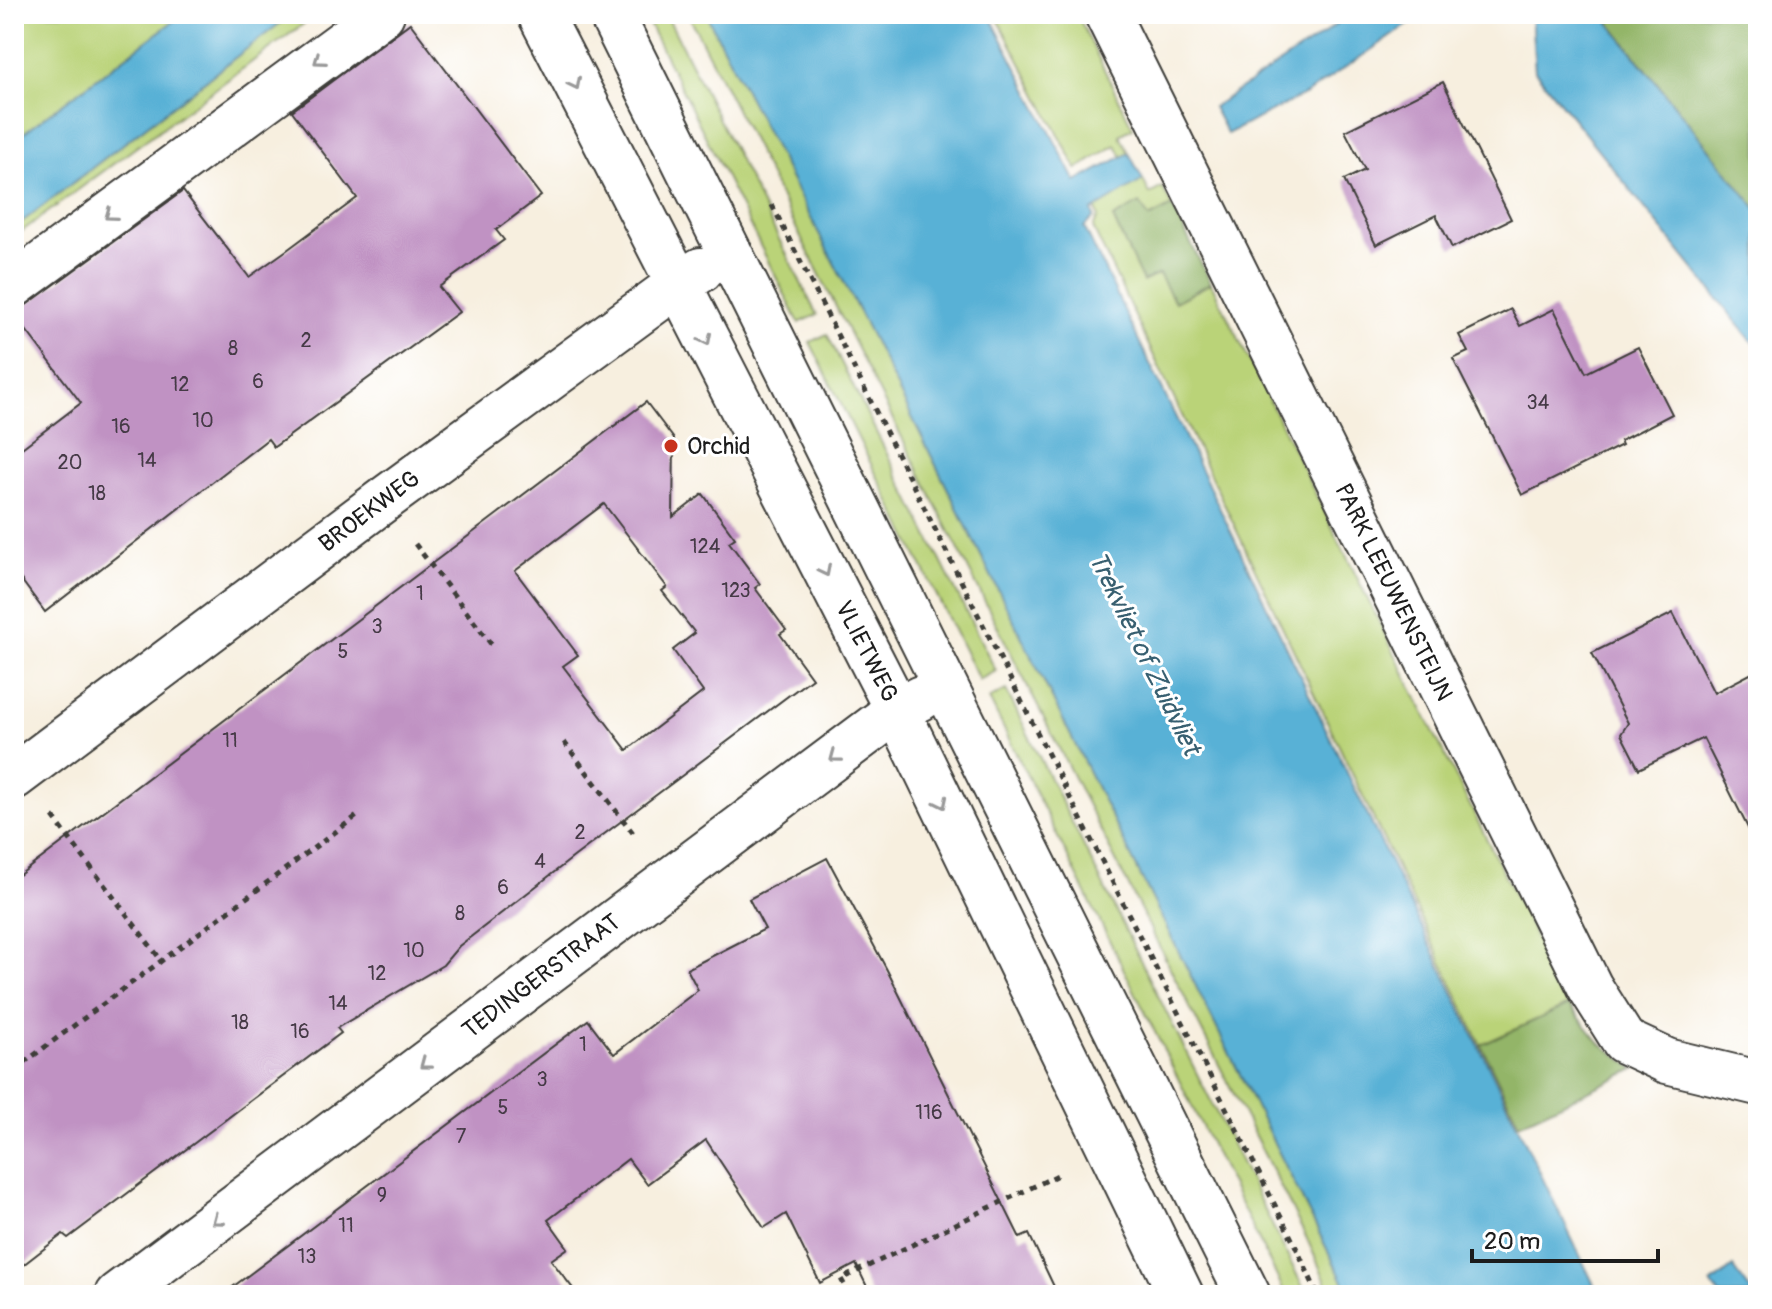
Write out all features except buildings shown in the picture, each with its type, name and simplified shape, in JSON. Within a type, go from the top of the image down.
[{"type":"street","points":[[14,285],[382,14]]},
{"type":"street","name":"VLIETWEG","points":[[540,14],[897,710],[1181,1295]]},
{"type":"street","points":[[611,14],[1248,1295]]},
{"type":"street","name":"PARK LEEUWENSTEIJN","points":[[1107,14],[1590,987],[1624,1041],[1667,1061],[1758,1083]]},
{"type":"street","name":"BROEKWEG","points":[[16,775],[677,285],[730,253]]},
{"type":"street","name":"TEDINGERSTRAAT","points":[[138,1289],[669,880],[897,710],[945,684]]},
{"type":"path","points":[[766,193],[1318,1295]]},
{"type":"path","points":[[382,501],[494,648]]},
{"type":"path","points":[[564,742],[669,880]]},
{"type":"path","points":[[16,775],[161,960]]},
{"type":"path","points":[[14,1070],[361,813]]},
{"type":"path","points":[[850,1295],[841,1279],[1110,1151]]},
{"type":"green space","points":[[14,14],[183,14],[14,140]]},
{"type":"green space","points":[[292,14],[317,14],[14,237],[14,228]]},
{"type":"green space","points":[[644,14],[666,14],[817,315],[799,323]]},
{"type":"green space","points":[[688,14],[706,14],[872,337],[1350,1295],[1332,1295],[1307,1239]]},
{"type":"green space","points":[[995,14],[1077,14],[1133,128],[1120,135],[1129,153],[1122,157],[1116,145],[1077,169]]},
{"type":"green space","points":[[1591,14],[1758,14],[1758,211],[1607,19]]},
{"type":"green space","points":[[1143,180],[1150,194],[1162,187],[1172,206],[1149,218],[1113,218],[1143,281],[1159,274],[1175,302],[1211,283],[1569,1005],[1481,1045],[1093,228],[1098,217],[1096,208]]},
{"type":"green space","points":[[1140,203],[1149,218],[1172,206],[1211,283],[1175,302],[1159,274],[1143,282],[1113,218]]},
{"type":"green space","points":[[827,334],[996,671],[979,680],[810,342]]},
{"type":"green space","points":[[1006,690],[1307,1295],[1286,1295],[989,699]]},
{"type":"green space","points":[[1569,1005],[1599,1042],[1635,1069],[1519,1124],[1481,1045]]},
{"type":"water","points":[[183,14],[292,14],[14,228],[14,140]]},
{"type":"water","name":"Trekvliet of Zuidvliet","points":[[706,14],[989,14],[1076,182],[1129,153],[1143,180],[1092,211],[1094,217],[1084,227],[1599,1295],[1350,1295],[872,337]]},
{"type":"water","points":[[1348,14],[1424,14],[1306,94],[1227,134],[1213,107],[1325,33]]},
{"type":"water","points":[[1531,14],[1591,14],[1606,19],[1758,211],[1758,349],[1535,71]]},
{"type":"water","points":[[1733,1267],[1754,1295],[1720,1295],[1711,1284]]},
{"type":"place","name":"Orchid","points":[[671,446]]}]
